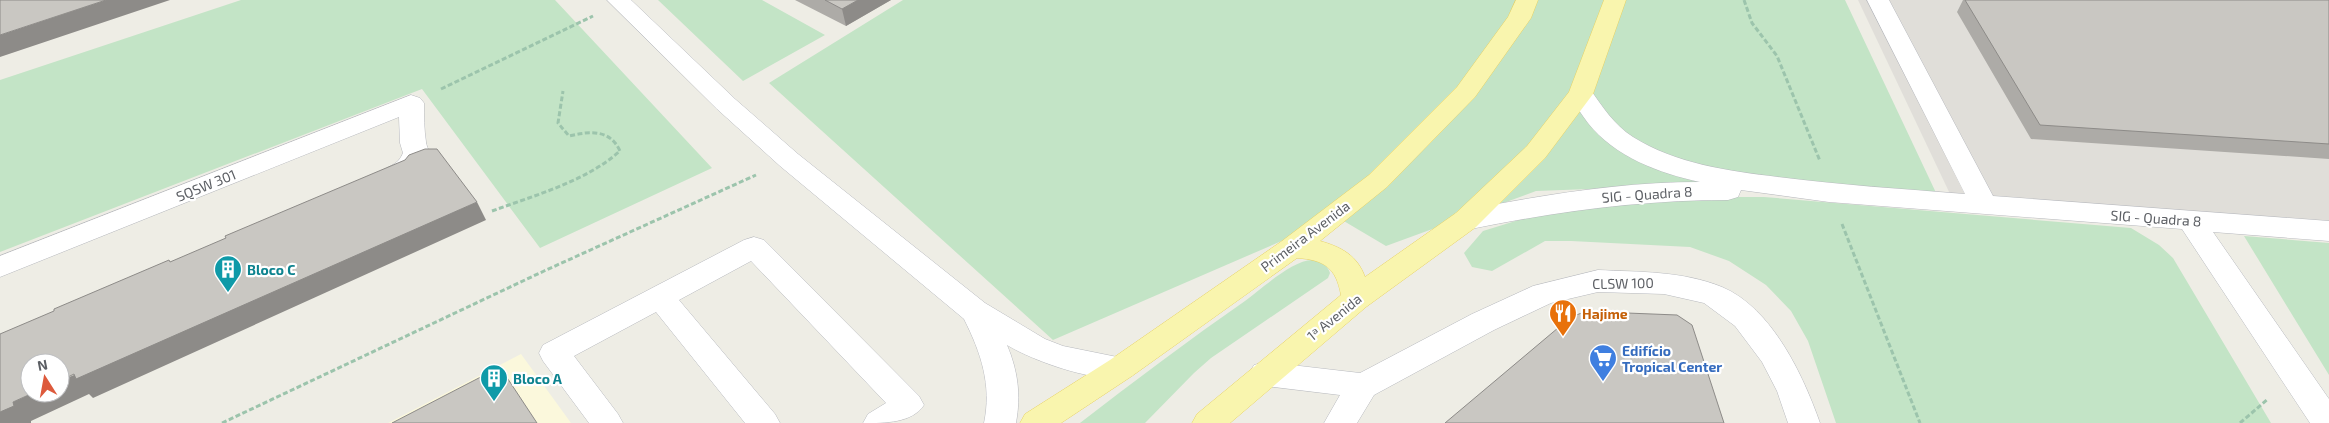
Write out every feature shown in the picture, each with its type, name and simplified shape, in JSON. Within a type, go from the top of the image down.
[{"type":"main road","name":"Primeira Avenida","points":[[1036,423],[1121,368],[1292,248],[1378,181],[1466,92],[1519,18],[1527,0]]},
{"type":"main road","points":[[1466,220],[1536,152],[1581,94],[1615,0]]},
{"type":"main road","name":"1ª Avenida","points":[[1208,423],[1356,298],[1466,220]]},
{"type":"main road","points":[[1292,248],[1312,249],[1330,254],[1342,261],[1355,284],[1356,298]]},
{"type":"street","points":[[1878,0],[1984,205]]},
{"type":"street","points":[[619,1],[726,104],[789,160],[974,311],[1034,347],[1060,357],[1121,368]]},
{"type":"street","name":"SIG - Quadra 8","points":[[1581,94],[1597,118],[1622,142],[1648,156],[1690,171],[1738,181],[1829,192],[2329,231]]},
{"type":"street","points":[[368,186],[404,171],[412,163],[416,153],[413,144],[411,103]]},
{"type":"street","name":"SQSW 301","points":[[0,267],[411,103]]},
{"type":"street","name":"SIG - Quadra 8","points":[[1466,220],[1541,204],[1620,195],[1685,190],[1829,192]]},
{"type":"street","points":[[2191,221],[2328,423]]},
{"type":"street","points":[[607,423],[554,353],[754,247],[908,405],[880,423]]},
{"type":"street","name":"CLSW 100","points":[[1363,386],[1483,322],[1543,294],[1598,281],[1664,283],[1713,295],[1746,318],[1774,354],[1793,391],[1804,423]]},
{"type":"street","points":[[660,298],[764,423]]},
{"type":"street","points":[[974,311],[998,360],[1003,383],[1000,423]]},
{"type":"street","points":[[1265,374],[1363,386],[1340,423]]},
{"type":"path","points":[[411,103],[619,1]]},
{"type":"path","points":[[492,211],[565,183],[615,157],[620,151],[618,143],[607,134],[590,131],[570,136],[558,123],[564,91]]},
{"type":"path","points":[[222,423],[569,259],[789,160]]},
{"type":"shaded area","points":[[1858,0],[2329,0],[2329,222],[1951,196]]},
{"type":"shaded area","points":[[521,354],[571,423],[388,423]]},
{"type":"green space","points":[[241,0],[555,0],[712,168],[540,248],[422,89],[0,252],[0,80]]},
{"type":"green space","points":[[658,0],[762,0],[825,35],[743,81]]},
{"type":"green space","points":[[903,0],[1845,0],[1938,197],[1696,185],[1536,191],[1386,246],[1337,217],[1053,340],[769,83]]},
{"type":"green space","points":[[1692,197],[1764,197],[2131,228],[2159,245],[2173,258],[2271,423],[1836,423],[1808,341],[1791,311],[1766,285],[1729,261],[1690,247],[1545,241],[1492,271],[1472,267],[1464,253],[1483,231],[1568,205]]},
{"type":"green space","points":[[2244,236],[2329,243],[2329,375]]},
{"type":"green space","points":[[1312,260],[1327,267],[1330,273],[1328,278],[1211,358],[1145,423],[1080,423],[1277,276],[1304,261]]},
{"type":"building","points":[[0,0],[106,0],[0,35]]},
{"type":"building","points":[[825,0],[858,0],[842,9]]},
{"type":"building","points":[[1965,0],[2329,0],[2329,144],[2040,125]]},
{"type":"building","name":"Bloco C","points":[[425,149],[437,149],[477,202],[76,379],[74,374],[70,376],[70,353],[20,353],[20,399],[13,402],[14,406],[0,412],[0,334],[54,311],[54,309],[169,260],[170,262],[226,238],[225,236],[405,160],[409,155]]},
{"type":"building","name":"Edifício Tropical Center","points":[[1587,311],[1605,312],[1618,321],[1627,313],[1677,315],[1692,325],[1724,423],[1445,423],[1571,317]]},
{"type":"building","points":[[500,367],[537,423],[392,423]]},
{"type":"place","name":"Bloco C","points":[[228,293]]},
{"type":"place","name":"Hajime","points":[[1563,337]]},
{"type":"place","name":"Edifício Tropical Center","points":[[1603,382]]},
{"type":"place","name":"Bloco A","points":[[494,402]]}]
